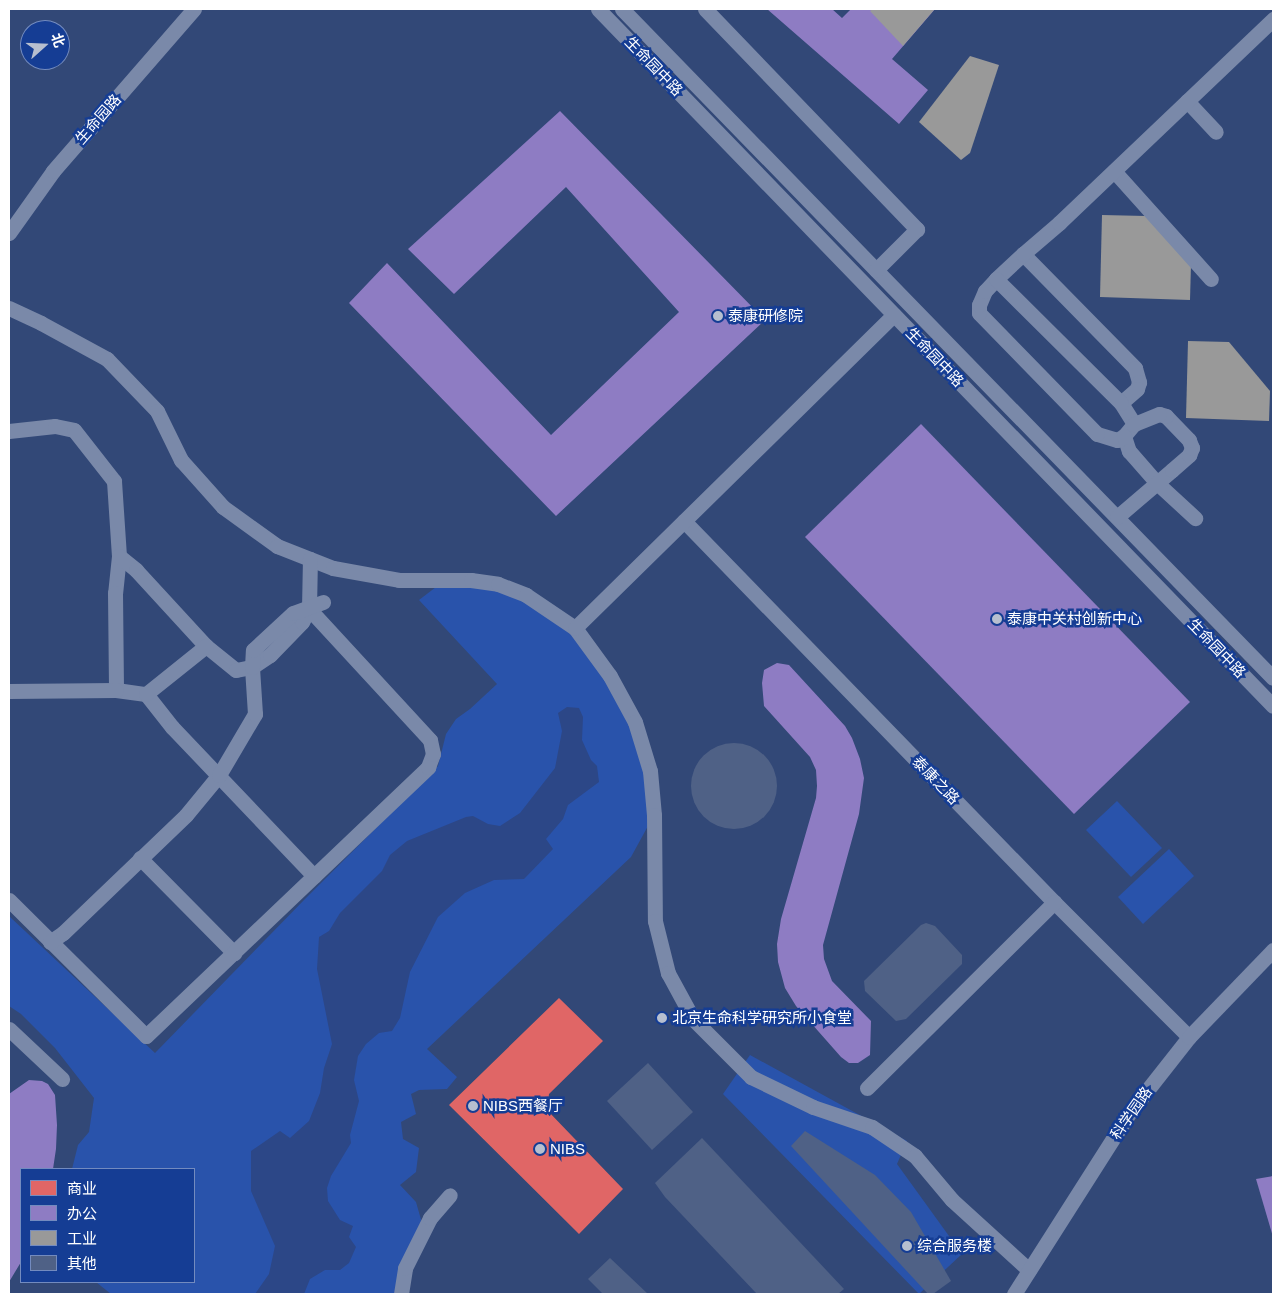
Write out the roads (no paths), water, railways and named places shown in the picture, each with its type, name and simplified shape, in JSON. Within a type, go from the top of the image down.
[{"type":"street","name":"生命园中路","points":[[598,9],[1273,706]]},
{"type":"street","points":[[705,9],[917,229],[876,270]]},
{"type":"street","name":"生命园路","points":[[9,233],[53,171],[187,10]]},
{"type":"street","name":"生命园中路","points":[[626,10],[1273,678]]},
{"type":"street","points":[[1117,517],[1189,455],[1192,448],[1189,440],[1166,416],[1160,414],[1134,424],[1124,436],[1117,440],[1097,434],[979,313],[979,306],[985,291],[996,279],[1114,171],[1273,19]]},
{"type":"street","points":[[1187,101],[1216,132]]},
{"type":"street","points":[[1114,171],[1211,279]]},
{"type":"street","points":[[1023,254],[1135,368],[1138,376],[1137,389],[1121,404]]},
{"type":"street","points":[[996,279],[1121,404],[1134,424]]},
{"type":"street","points":[[9,308],[107,359],[157,411],[181,460],[222,507],[277,546],[333,568],[399,580],[471,580],[498,584],[526,595],[575,628],[610,676],[635,722],[650,771],[654,815],[655,921],[668,972],[693,1019],[751,1077],[813,1107],[872,1127],[914,1156],[952,1200],[1029,1270]]},
{"type":"street","points":[[575,628],[894,315]]},
{"type":"street","points":[[9,431],[56,426],[74,430],[114,481],[119,556],[115,593],[116,690]]},
{"type":"street","points":[[1124,436],[1129,451],[1157,483],[1195,518]]},
{"type":"street","name":"泰康之路","points":[[684,521],[1054,902],[1189,1037]]},
{"type":"street","points":[[119,556],[136,570],[206,646],[236,670],[252,667]]},
{"type":"street","points":[[9,900],[146,1036],[428,767],[433,754],[430,740],[316,605],[310,559]]},
{"type":"street","points":[[50,942],[63,933],[186,815],[219,775],[255,714],[252,667],[253,650],[293,613],[316,605]]},
{"type":"street","points":[[146,694],[206,646]]},
{"type":"street","points":[[9,691],[116,690],[146,694],[172,727],[314,876]]},
{"type":"street","points":[[140,858],[234,953]]},
{"type":"street","points":[[867,1088],[1054,902]]},
{"type":"street","name":"科学园路","points":[[1014,1294],[1130,1112],[1189,1037],[1273,950]]},
{"type":"street","points":[[9,1029],[62,1079]]},
{"type":"street","points":[[400,1294],[405,1268],[430,1218],[450,1195]]},
{"type":"place","name":"泰康研修院","points":[[718,316]]},
{"type":"place","name":"泰康中关村创新中心","points":[[997,619]]},
{"type":"place","name":"北京生命科学研究所小食堂","points":[[662,1018]]},
{"type":"place","name":"NIBS西餐厅","points":[[473,1106]]},
{"type":"place","name":"NIBS","points":[[540,1149]]},
{"type":"place","name":"综合服务楼","points":[[907,1246]]}]
